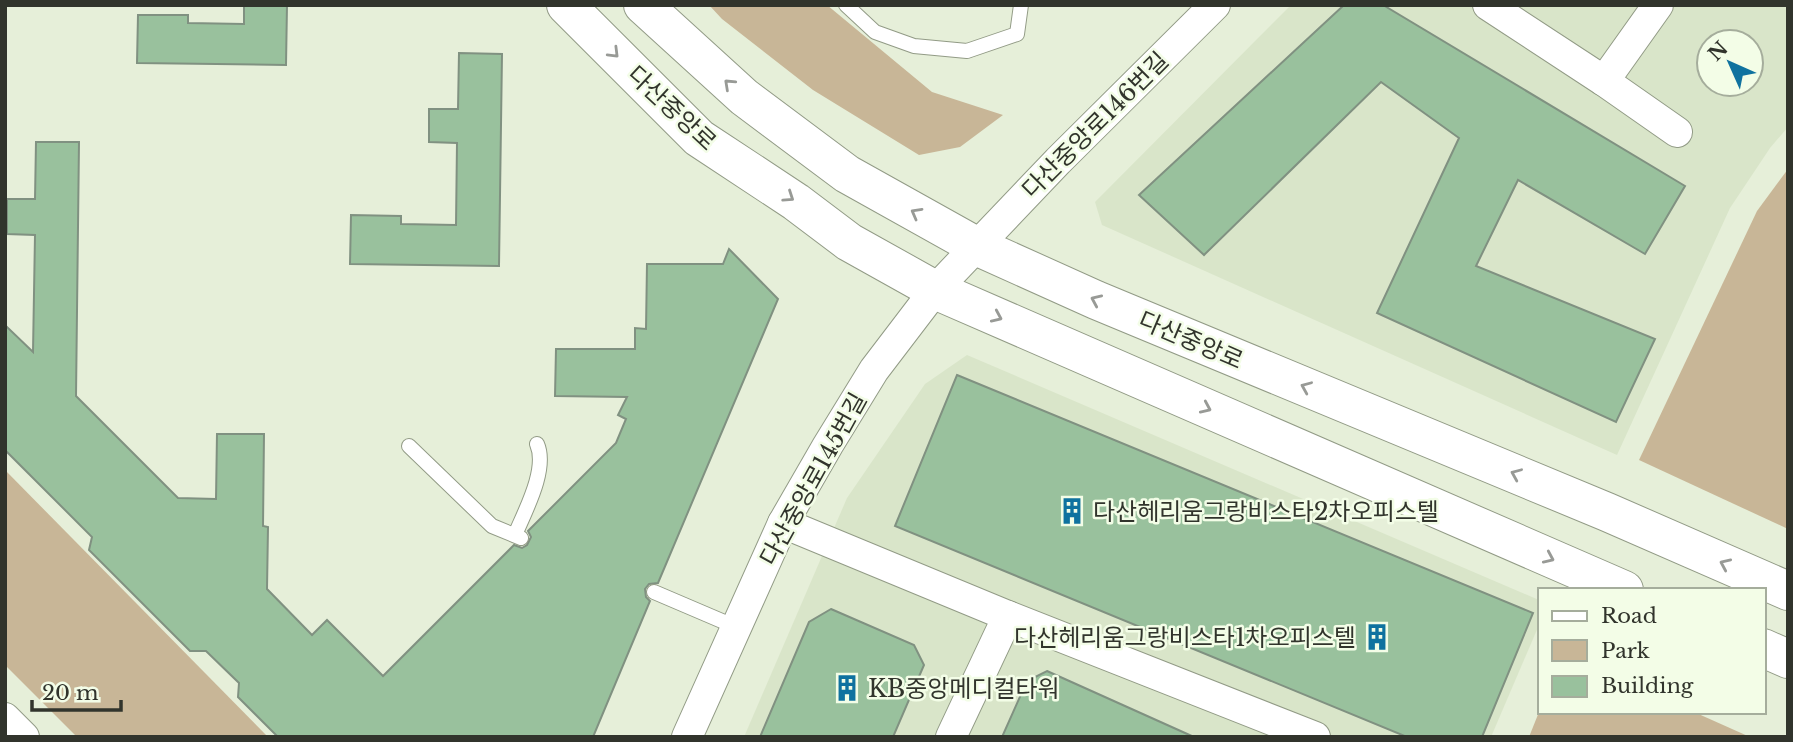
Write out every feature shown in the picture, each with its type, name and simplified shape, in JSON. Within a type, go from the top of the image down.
[{"type":"street","name":"다산중앙로","points":[[566,5],[699,138],[796,202],[849,242],[934,290],[1619,588]]},
{"type":"street","name":"다산중앙로","points":[[643,5],[744,97],[847,174],[976,246],[1096,300],[1607,512],[1788,591]]},
{"type":"street","name":"다산중앙로146번길","points":[[976,246],[1215,5]]},
{"type":"street","points":[[1488,5],[1677,132]]},
{"type":"street","points":[[1604,81],[1658,5]]},
{"type":"street","name":"다산중앙로145번길","points":[[687,737],[783,523],[828,445],[874,370],[934,290],[976,246]]},
{"type":"street","points":[[783,523],[1306,735]]},
{"type":"street","points":[[951,737],[1008,616]]},
{"type":"street","points":[[1765,649],[1788,659]]},
{"type":"street","points":[[5,718],[24,737]]},
{"type":"lane","points":[[846,5],[876,32],[914,46],[967,51],[1017,34],[1021,5]]},
{"type":"lane","points":[[409,446],[492,526],[518,537],[540,472],[541,452],[537,444]]},
{"type":"lane","points":[[654,592],[736,627]]},
{"type":"shaded area","points":[[1291,5],[1788,5],[1788,127],[1770,148],[1730,208],[1617,455],[1102,225],[1095,202]]},
{"type":"shaded area","points":[[967,355],[1538,600],[1538,627],[1491,737],[744,737],[847,498],[925,384]]},
{"type":"green space","points":[[709,5],[827,5],[932,92],[1003,115],[960,147],[919,155],[813,90],[722,19]]},
{"type":"green space","points":[[1788,169],[1788,529],[1639,460],[1757,211]]},
{"type":"green space","points":[[5,470],[268,737],[77,737],[5,665]]},
{"type":"green space","points":[[1538,714],[1698,714],[1750,737],[1529,737]]},
{"type":"building","points":[[244,5],[287,5],[286,65],[137,63],[138,15],[188,15],[188,23],[244,24]]},
{"type":"building","points":[[1344,5],[1383,5],[1685,186],[1645,254],[1518,180],[1476,266],[1655,339],[1616,422],[1377,313],[1459,138],[1381,82],[1204,255],[1139,195]]},
{"type":"building","points":[[459,53],[502,54],[499,266],[350,264],[351,215],[401,216],[401,224],[456,225],[457,143],[429,142],[429,109],[458,109]]},
{"type":"building","points":[[36,142],[79,142],[76,396],[178,498],[216,499],[217,434],[264,434],[263,526],[268,527],[267,589],[312,635],[327,620],[383,676],[514,545],[522,548],[527,545],[531,537],[528,531],[616,443],[626,419],[618,415],[627,397],[555,396],[556,349],[635,349],[635,328],[646,329],[647,264],[723,264],[729,249],[778,299],[658,583],[649,584],[645,589],[646,597],[650,601],[593,737],[278,737],[238,697],[239,683],[206,651],[190,651],[89,550],[92,537],[5,450],[5,325],[33,352],[35,235],[7,234],[7,199],[35,199]]},
{"type":"building","points":[[957,375],[1533,613],[1482,737],[1407,737],[895,526]]},
{"type":"building","name":"KB중앙메디컬타워","points":[[831,609],[914,645],[924,665],[893,737],[760,737],[809,622]]},
{"type":"building","points":[[1047,671],[1194,737],[1002,737],[1027,681]]},
{"type":"place","name":"다산헤리움그랑비스타2차오피스텔","points":[[1072,511]]},
{"type":"place","name":"다산헤리움그랑비스타1차오피스텔","points":[[1377,637]]},
{"type":"place","name":"KB중앙메디컬타워","points":[[847,688]]}]
